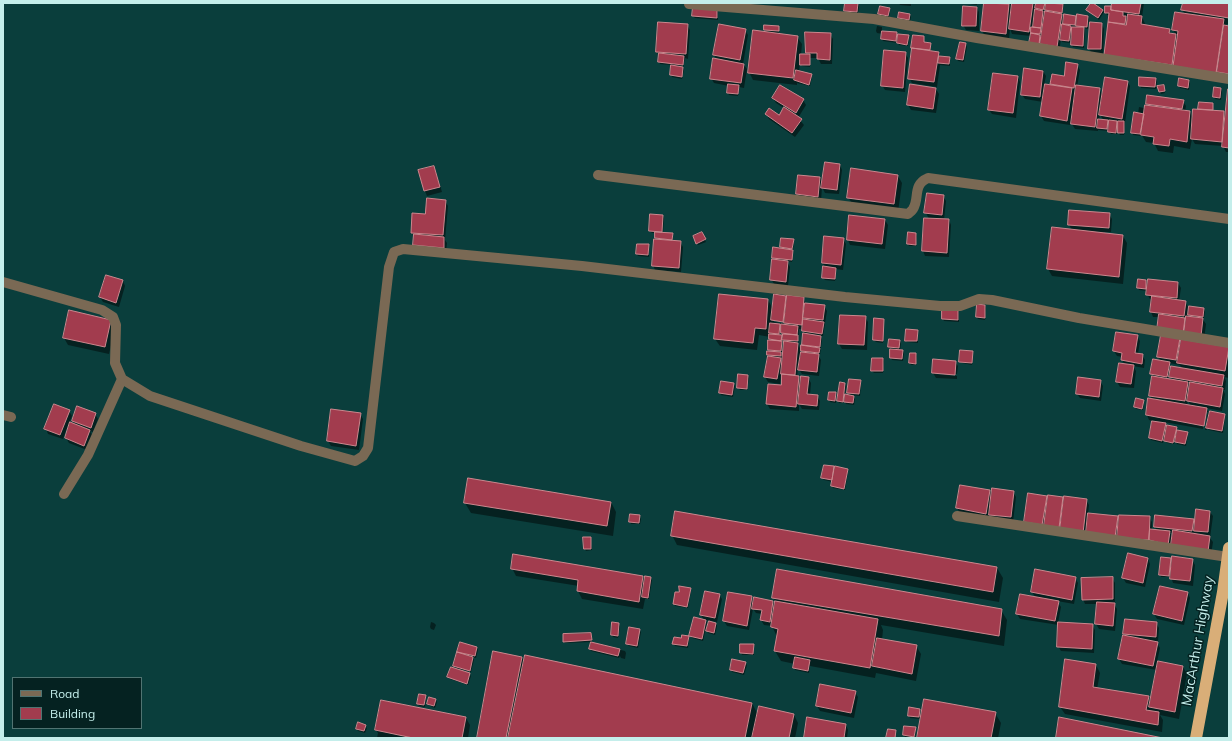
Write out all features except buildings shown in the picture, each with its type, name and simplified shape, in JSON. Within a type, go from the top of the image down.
[{"type":"highway","name":"MacArthur Highway","points":[[1196,738],[1223,592],[1228,553]]},
{"type":"street","points":[[689,4],[874,19],[977,38],[1229,79]]},
{"type":"street","points":[[598,175],[908,214],[913,210],[922,180],[928,178],[1229,219]]},
{"type":"street","points":[[3,282],[102,310],[114,316],[116,325],[115,363],[122,379],[150,396],[300,446],[355,461],[364,456],[368,448],[389,268],[394,252],[403,249],[582,266],[845,297],[940,306],[960,306],[979,299],[992,300],[1079,318],[1229,343]]},
{"type":"street","points":[[64,494],[88,455],[122,379]]},
{"type":"street","points":[[957,516],[1228,553]]}]
